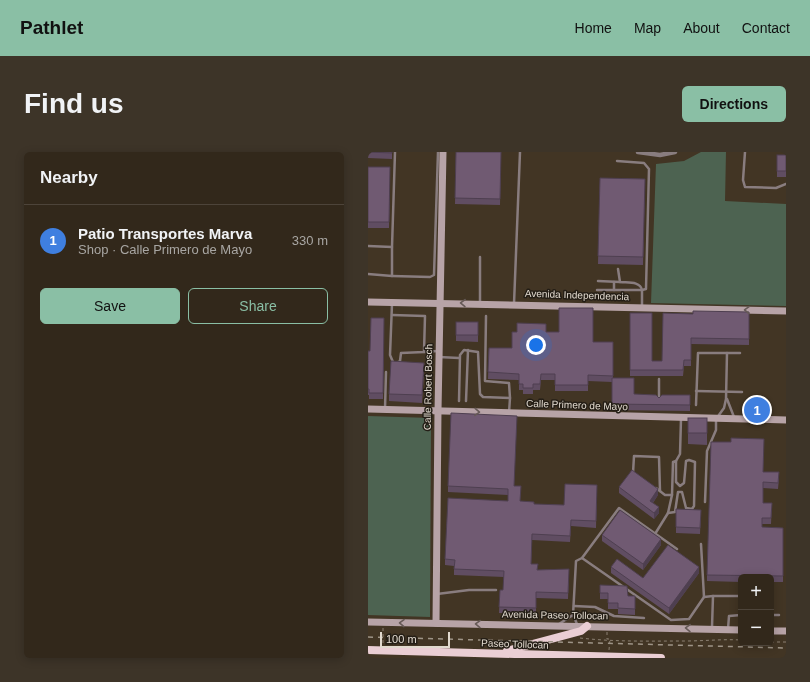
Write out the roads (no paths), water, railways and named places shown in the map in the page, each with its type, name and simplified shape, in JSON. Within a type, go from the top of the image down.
[{"type":"highway","points":[[494,654],[581,631],[587,626]]},
{"type":"highway","name":"Paseo Tollocan","points":[[368,650],[661,658]]},
{"type":"main road","name":"Calle Robert Bosch","points":[[436,623],[443,152]]},
{"type":"main road","name":"Avenida Independencia","points":[[368,302],[480,303],[786,311]]},
{"type":"main road","name":"Calle Primero de Mayo","points":[[368,409],[509,413],[659,414],[681,418],[786,420]]},
{"type":"main road","name":"Avenida Paseo Tollocan","points":[[368,622],[738,630]]},
{"type":"main road","points":[[774,631],[786,631]]},
{"type":"street","points":[[638,152],[660,155],[675,152]]},
{"type":"lane","points":[[392,276],[395,152]]},
{"type":"lane","points":[[368,274],[430,277],[434,275],[438,152]]},
{"type":"lane","points":[[514,304],[520,152]]},
{"type":"lane","points":[[744,152],[743,180],[745,187],[776,188],[786,184]]},
{"type":"lane","points":[[597,290],[645,290],[647,286],[649,169],[644,163],[617,161]]},
{"type":"lane","points":[[368,246],[392,247]]},
{"type":"lane","points":[[480,257],[480,303]]},
{"type":"lane","points":[[618,269],[620,282]]},
{"type":"lane","points":[[598,281],[638,284],[642,290],[642,307]]},
{"type":"lane","points":[[614,282],[614,290]]},
{"type":"lane","points":[[392,302],[391,361],[399,362],[400,353],[424,352],[460,358]]},
{"type":"lane","points":[[392,315],[425,316],[424,352]]},
{"type":"lane","points":[[486,316],[484,381],[509,383],[509,413]]},
{"type":"lane","points":[[459,401],[460,358],[463,351],[468,350],[478,352],[479,392],[481,396],[510,398]]},
{"type":"lane","points":[[466,401],[468,350]]},
{"type":"lane","points":[[696,405],[698,352],[740,353]]},
{"type":"lane","points":[[705,502],[707,451],[716,430],[716,419],[724,408],[726,399],[727,353]]},
{"type":"lane","points":[[385,410],[386,372]]},
{"type":"lane","points":[[659,379],[659,401]]},
{"type":"lane","points":[[696,391],[742,392]]},
{"type":"lane","points":[[726,399],[735,419]]},
{"type":"lane","points":[[656,534],[668,513],[672,495],[672,465],[680,454],[681,418]]},
{"type":"lane","points":[[639,477],[633,472],[633,456],[660,457],[660,491]]},
{"type":"lane","points":[[668,513],[675,512],[678,492],[683,493],[686,509],[692,509],[695,503],[696,464],[692,460],[686,461],[684,483],[680,486],[676,482],[676,461]]},
{"type":"lane","points":[[653,486],[666,495],[672,495]]},
{"type":"lane","points":[[578,626],[574,615],[576,563],[578,559],[582,558],[619,508],[677,549]]},
{"type":"lane","points":[[582,558],[671,620],[683,621],[692,618],[704,597],[701,544]]},
{"type":"lane","points":[[436,594],[469,590],[496,590]]},
{"type":"lane","points":[[712,629],[713,596]]},
{"type":"lane","points":[[704,597],[738,596]]},
{"type":"lane","points":[[574,606],[595,607],[612,616],[644,618]]},
{"type":"lane","points":[[555,625],[574,615]]},
{"type":"lane","points":[[728,629],[729,616],[738,615]]},
{"type":"lane","points":[[774,615],[779,615]]},
{"type":"railway","points":[[368,637],[786,648]]},
{"type":"place","name":"Patio Transportes Marva","points":[[757,410]]}]
